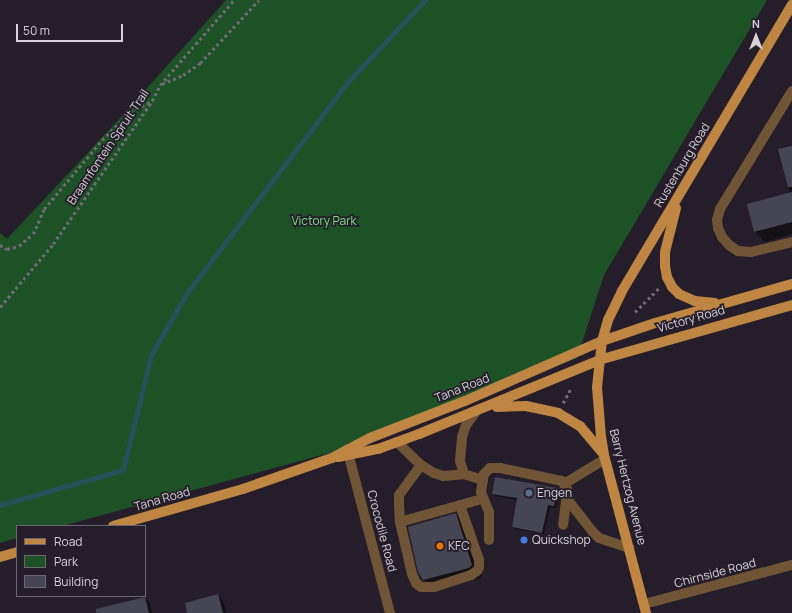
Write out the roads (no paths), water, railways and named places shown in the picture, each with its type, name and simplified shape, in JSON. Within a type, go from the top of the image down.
[{"type":"main road","name":"Rustenburg Road","points":[[602,341],[608,320],[622,291],[792,4]]},
{"type":"main road","points":[[678,198],[665,252],[665,271],[669,283],[679,294],[695,301],[707,303],[732,301]]},
{"type":"main road","name":"Victory Road","points":[[602,341],[792,284]]},
{"type":"main road","name":"Victory Road","points":[[599,360],[792,304]]},
{"type":"main road","name":"Barry Hertzog Avenue","points":[[602,341],[599,360],[598,414],[605,457],[645,609]]},
{"type":"main road","name":"Tana Road","points":[[116,525],[242,489],[348,452],[602,341]]},
{"type":"main road","name":"Tana Road","points":[[348,452],[397,442],[478,411],[599,360]]},
{"type":"main road","points":[[478,411],[516,405],[555,411],[566,416],[580,426],[605,457]]},
{"type":"main road","points":[[0,557],[16,552]]},
{"type":"street","points":[[792,92],[720,209],[717,220],[718,228],[722,237],[729,245],[738,251],[751,252],[792,242]]},
{"type":"street","points":[[464,474],[460,461],[462,437],[466,425],[478,411]]},
{"type":"street","points":[[397,442],[421,465],[443,476],[464,474],[483,480]]},
{"type":"street","name":"Crocodile Road","points":[[348,452],[390,613]]},
{"type":"street","points":[[564,484],[605,457]]},
{"type":"street","points":[[421,465],[399,495],[400,522],[412,574],[416,583],[421,587],[434,586],[471,575],[477,571],[479,567],[479,560],[460,505]]},
{"type":"street","points":[[489,540],[489,512],[482,499],[481,492],[483,480],[490,468],[500,468],[559,480],[567,489],[563,525]]},
{"type":"street","points":[[400,522],[482,499]]},
{"type":"street","points":[[567,499],[599,538],[629,548]]},
{"type":"street","name":"Chirnside Road","points":[[645,609],[792,566]]},
{"type":"waterway","points":[[0,505],[123,470],[151,355],[187,293],[348,82],[425,0]]},
{"type":"place","name":"Engen","points":[[529,493]]},
{"type":"place","name":"Quickshop","points":[[524,540]]},
{"type":"place","name":"KFC","points":[[440,546]]},
{"type":"park label","name":"Victory Park","points":[[324,221]]}]
